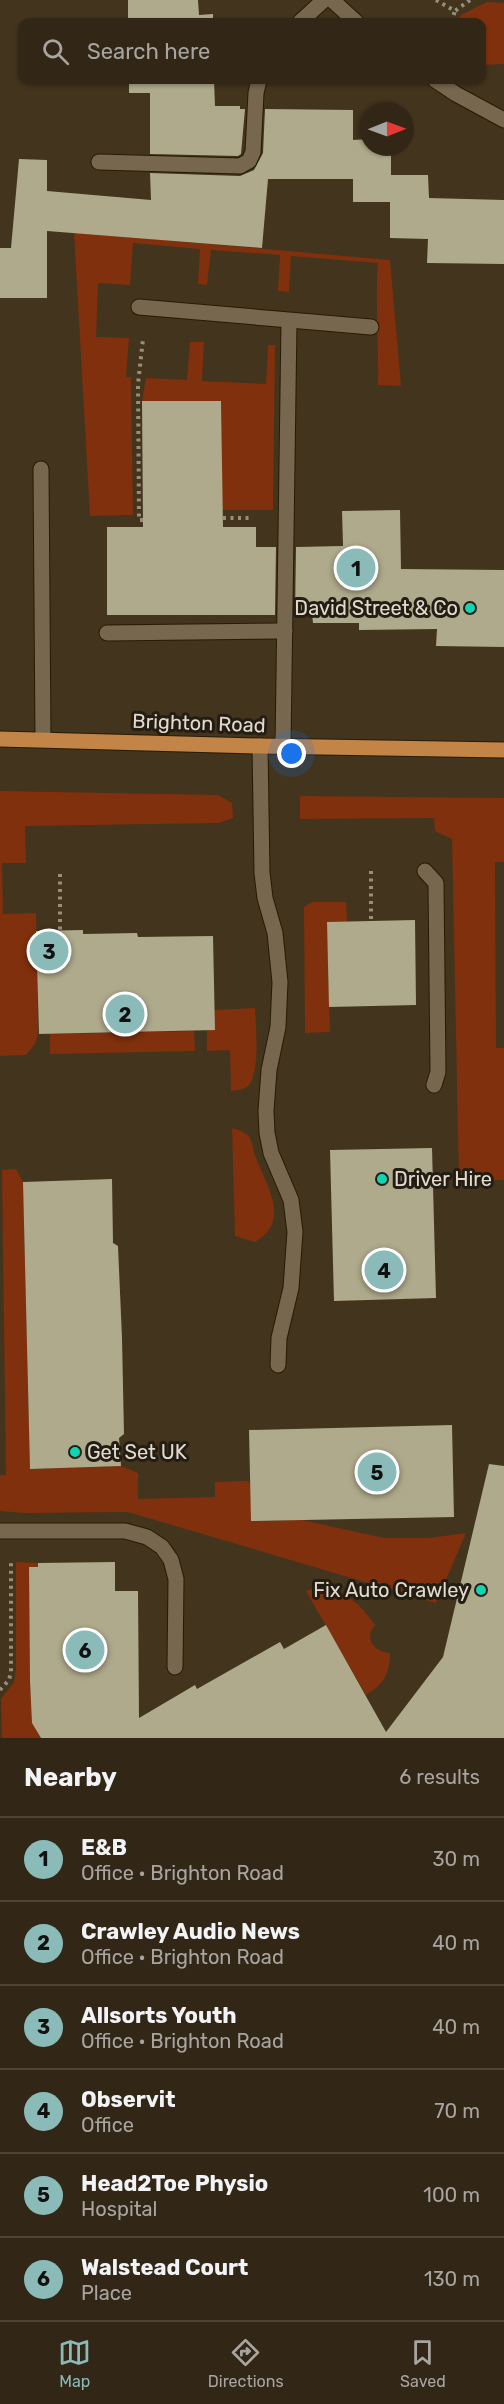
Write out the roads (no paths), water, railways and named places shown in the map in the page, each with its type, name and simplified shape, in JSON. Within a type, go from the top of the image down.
[{"type":"main road","name":"Brighton Road","points":[[0,739],[260,747],[504,750]]},
{"type":"street","points":[[304,18],[324,0]]},
{"type":"street","points":[[332,0],[352,18]]},
{"type":"street","points":[[99,162],[240,166],[249,161],[253,152],[258,84]]},
{"type":"street","points":[[441,84],[504,120]]},
{"type":"street","points":[[143,308],[371,327]]},
{"type":"street","points":[[283,747],[289,321]]},
{"type":"street","points":[[41,469],[43,739]]},
{"type":"street","points":[[107,633],[285,631]]},
{"type":"street","points":[[260,747],[262,873],[265,898],[275,933],[280,994],[278,1027],[269,1070],[267,1133],[271,1153],[291,1200],[295,1232],[294,1260],[279,1338],[278,1365]]},
{"type":"street","points":[[425,871],[436,883],[438,1072],[434,1085]]},
{"type":"street","points":[[5,1531],[125,1531],[147,1537],[162,1547],[171,1560],[176,1579],[175,1667]]},
{"type":"place","name":"E&B","points":[[356,568]]},
{"type":"place","name":"David Street & Co","points":[[470,608]]},
{"type":"place","name":"Allsorts Youth","points":[[49,951]]},
{"type":"place","name":"Crawley Audio News","points":[[125,1014]]},
{"type":"place","name":"Driver Hire","points":[[382,1179]]},
{"type":"place","name":"Observit","points":[[384,1270]]},
{"type":"place","name":"Get Set UK","points":[[75,1452]]},
{"type":"place","name":"Head2Toe Physio","points":[[377,1472]]},
{"type":"place","name":"Fix Auto Crawley","points":[[481,1590]]},
{"type":"place","name":"Walstead Court","points":[[85,1650]]}]
